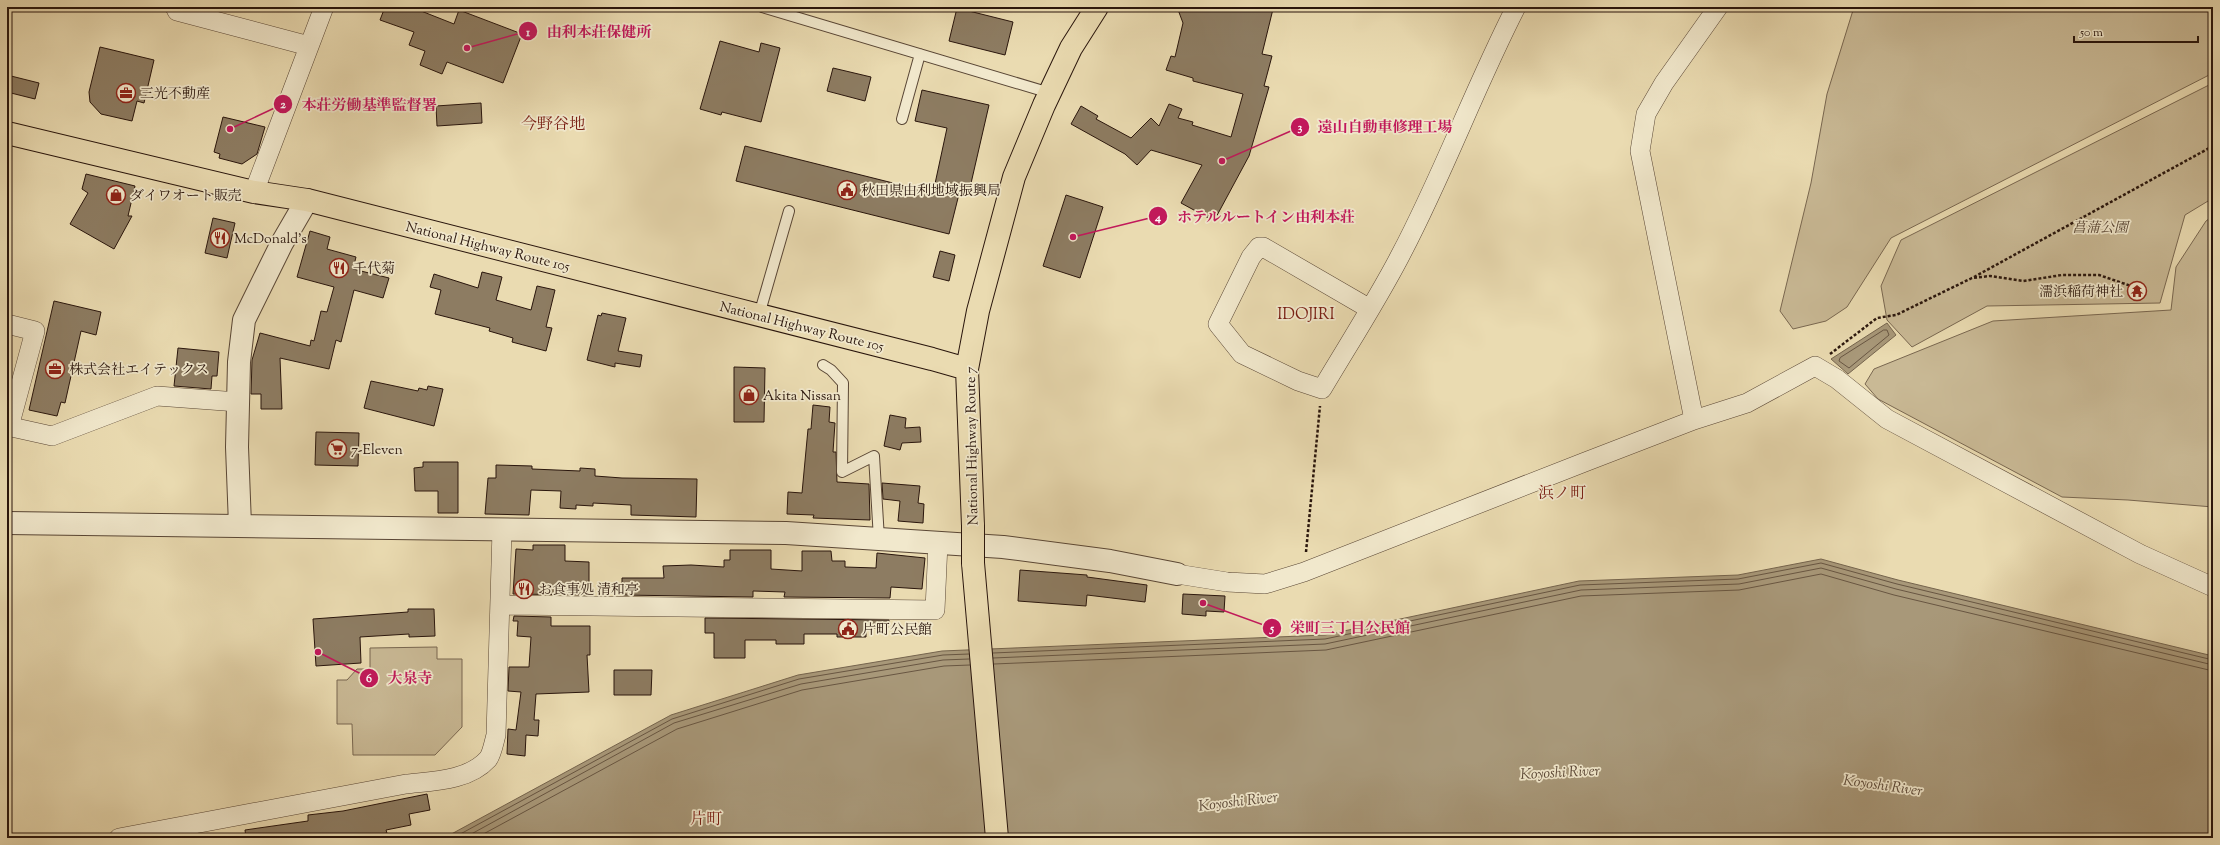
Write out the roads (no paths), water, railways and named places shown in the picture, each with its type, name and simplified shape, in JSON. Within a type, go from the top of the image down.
[{"type":"highway","name":"National Highway Route 7","points":[[997,838],[973,563],[974,526],[968,369],[978,312],[1014,177],[1050,93],[1072,48],[1097,7]]},
{"type":"highway","name":"National Highway Route 105","points":[[7,133],[254,192],[307,200],[968,369]]},
{"type":"street","points":[[254,192],[324,7]]},
{"type":"street","points":[[1370,309],[1263,247],[1259,247],[1251,257],[1218,324],[1242,354],[1298,381],[1322,389],[1370,309],[1400,256],[1493,52],[1516,7]]},
{"type":"street","points":[[1694,420],[1640,151],[1646,114],[1664,83],[1718,7]]},
{"type":"street","points":[[171,8],[309,46]]},
{"type":"street","points":[[240,525],[237,447],[239,362],[244,320],[282,242],[307,200]]},
{"type":"street","points":[[7,324],[35,331],[8,426],[52,436],[157,396],[238,402]]},
{"type":"street","points":[[7,523],[786,533],[1003,547],[1110,561],[1228,582],[1265,584],[1304,572],[1694,420],[1747,403],[1815,366],[1837,378],[1887,419],[2140,554],[2213,587]]},
{"type":"street","points":[[119,838],[406,784],[449,779],[474,769],[489,758],[496,735],[502,530]]},
{"type":"street","points":[[501,605],[935,610],[938,543]]},
{"type":"lane","points":[[762,7],[1050,93]]},
{"type":"lane","points":[[902,119],[920,54]]},
{"type":"lane","points":[[759,315],[789,211]]},
{"type":"lane","points":[[823,365],[831,370],[843,383],[842,472],[874,456],[879,539]]},
{"type":"water","points":[[1887,323],[1896,335],[1848,374],[1831,359]]},
{"type":"water","name":"Koyoshi River","points":[[1821,559],[1898,580],[2213,656],[2213,838],[444,838],[671,715],[798,675],[942,651],[1325,635],[1579,581],[1738,575]]},
{"type":"place","name":"由利本荘保健所","points":[[467,48]]},
{"type":"place","name":"三光不動産","points":[[126,93]]},
{"type":"place","name":"本荘労働基準監督署","points":[[230,129]]},
{"type":"place","name":"遠山自動車修理工場","points":[[1222,161]]},
{"type":"place","name":"秋田県由利地域振興局","points":[[847,190]]},
{"type":"place","name":"ダイワオート販売","points":[[116,195]]},
{"type":"place","name":"ホテルルートイン由利本荘","points":[[1073,237]]},
{"type":"place","name":"McDonald's","points":[[220,238]]},
{"type":"place","name":"千代菊","points":[[339,268]]},
{"type":"place","name":"濡浜稲荷神社","points":[[2137,291]]},
{"type":"place","name":"株式会社エイテックス","points":[[55,369]]},
{"type":"place","name":"Akita Nissan","points":[[749,395]]},
{"type":"place","name":"7-Eleven","points":[[337,449]]},
{"type":"place","name":"お食事処 清和亭","points":[[524,589]]},
{"type":"place","name":"栄町三丁目公民館","points":[[1203,603]]},
{"type":"place","name":"片町公民館","points":[[848,629]]},
{"type":"place","name":"大泉寺","points":[[318,652]]},
{"type":"district","name":"今野谷地","points":[[553,123]]},
{"type":"district","name":"IDOJIRI","points":[[1306,313]]},
{"type":"district","name":"浜ノ町","points":[[1562,492]]},
{"type":"district","name":"片町","points":[[706,818]]},
{"type":"park label","name":"菖蒲公園","points":[[2100,227]]}]
